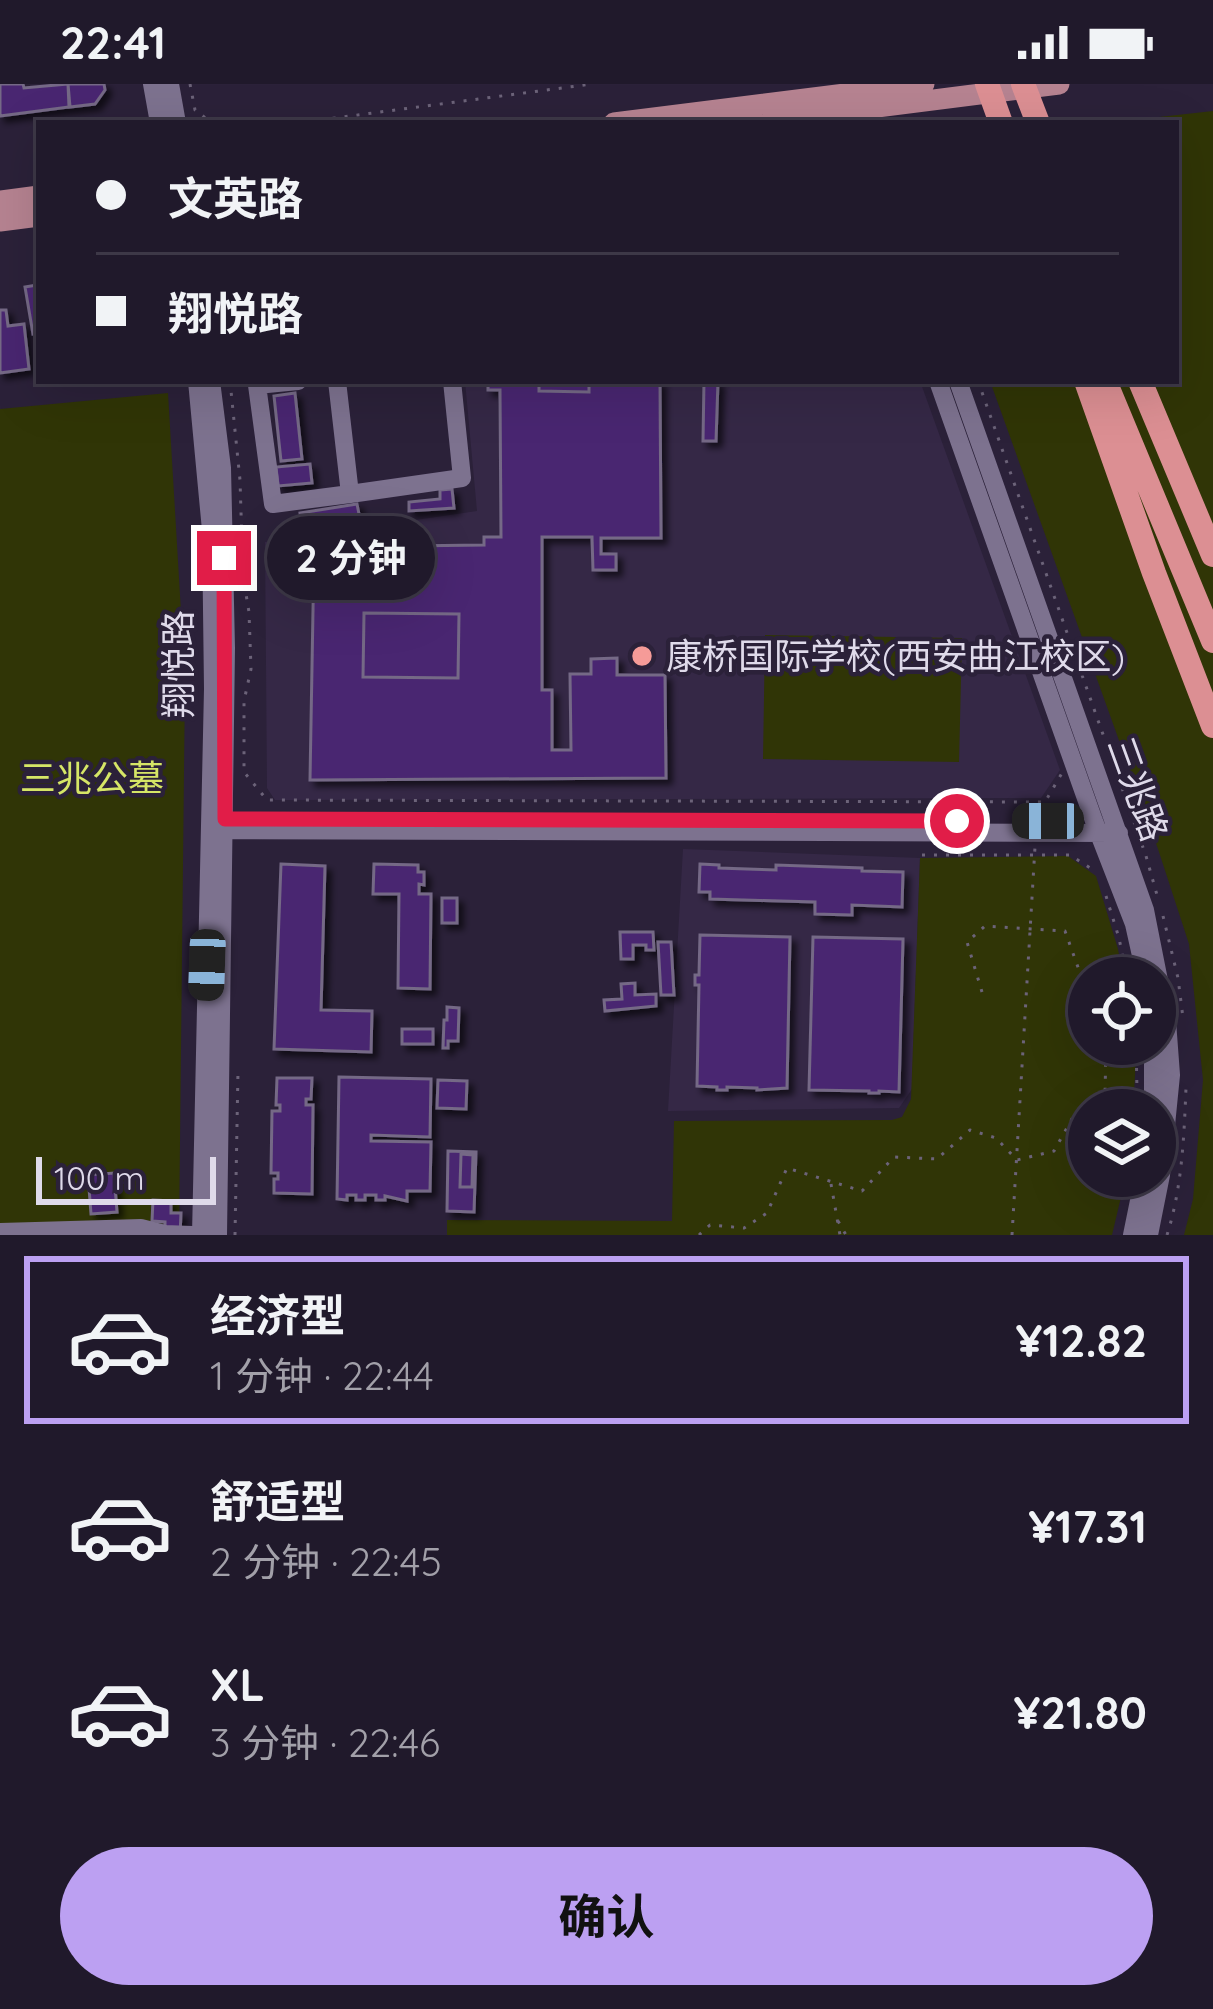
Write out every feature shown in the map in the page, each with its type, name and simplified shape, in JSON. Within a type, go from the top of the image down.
[{"type":"highway","points":[[987,84],[1000,120]]},
{"type":"highway","points":[[1023,84],[1037,120]]},
{"type":"highway","points":[[1087,384],[1213,726]]},
{"type":"highway","points":[[1107,384],[1213,640]]},
{"type":"highway","points":[[1141,384],[1211,551]]},
{"type":"main road","points":[[661,120],[850,108],[924,84]]},
{"type":"main road","points":[[772,120],[1059,84]]},
{"type":"main road","points":[[0,201],[36,196]]},
{"type":"main road","points":[[0,221],[36,216]]},
{"type":"street","points":[[152,84],[158,120]]},
{"type":"street","points":[[170,84],[176,120]]},
{"type":"street","name":"翔悦路","points":[[197,384],[211,530],[218,1235]]},
{"type":"street","name":"翔悦路","points":[[196,1235],[226,648],[222,468],[211,384]]},
{"type":"street","points":[[267,384],[257,385],[273,503],[462,478],[452,384]]},
{"type":"street","points":[[337,384],[350,494]]},
{"type":"street","name":"三兆路","points":[[939,384],[1107,827],[1145,910],[1167,1021],[1171,1075],[1168,1126],[1149,1235]]},
{"type":"street","name":"三兆路","points":[[959,384],[1107,827],[1141,957]]},
{"type":"street","points":[[217,824],[1107,827]]},
{"type":"street","points":[[217,824],[1036,833],[1107,827]]},
{"type":"street","points":[[1132,1235],[1140,1197]]},
{"type":"street","points":[[0,1232],[140,1228],[196,1235]]},
{"type":"path","points":[[190,84],[195,110],[208,120]]},
{"type":"path","points":[[320,120],[592,84]]},
{"type":"path","points":[[230,384],[249,612],[244,772],[267,800],[1045,802],[1064,770]]},
{"type":"path","points":[[1012,1235],[1036,833]]},
{"type":"path","points":[[922,854],[1070,855],[1099,873]]},
{"type":"path","points":[[1106,895],[1122,957]]},
{"type":"path","points":[[982,992],[968,943],[985,926],[1065,931],[1074,957]]},
{"type":"path","points":[[1017,1160],[1054,1151],[1073,1117],[1105,1096],[1106,1065]]},
{"type":"path","points":[[235,1235],[238,1071]]},
{"type":"path","points":[[699,1235],[710,1225],[744,1228],[767,1213],[787,1168],[862,1191],[894,1156],[937,1159],[970,1130],[996,1138],[1017,1160]]},
{"type":"path","points":[[830,1181],[843,1235]]},
{"type":"shaded area","name":"康桥国际学校(西安曲江校区)","points":[[465,384],[921,384],[1060,770],[1041,798],[275,800],[267,788],[265,542],[477,511]]},
{"type":"shaded area","points":[[683,849],[920,858],[912,1089],[899,1108],[668,1111]]},
{"type":"green space","points":[[1213,111],[1213,1235],[1184,1235],[1193,1199],[1203,1080],[1189,944],[991,384],[1179,384],[1179,120],[1132,120]]},
{"type":"green space","name":"三兆公墓","points":[[168,393],[185,679],[179,1235],[0,1235],[0,409]]},
{"type":"green space","points":[[765,635],[962,638],[959,762],[763,759]]},
{"type":"green space","points":[[1068,856],[1096,876],[1119,957],[1068,957],[1068,1065],[1136,1065],[1134,1089],[1068,1089],[1068,1197],[1121,1197],[1112,1235],[447,1235],[447,1220],[672,1221],[674,1121],[902,1117],[911,1099],[920,858]]},
{"type":"building","points":[[0,84],[23,84],[24,88],[68,84],[69,107],[0,116]]},
{"type":"building","points":[[68,84],[104,84],[105,90],[95,104],[70,107]]},
{"type":"building","points":[[36,285],[36,334],[33,334],[25,287]]},
{"type":"building","points":[[0,310],[6,310],[8,326],[24,324],[29,369],[0,373]]},
{"type":"building","points":[[488,384],[539,384],[539,391],[589,392],[589,384],[660,384],[661,538],[601,538],[601,554],[616,554],[616,570],[593,570],[592,537],[542,537],[542,690],[552,690],[552,750],[571,750],[570,674],[591,674],[591,659],[617,658],[617,675],[665,675],[666,778],[310,780],[314,554],[343,553],[342,560],[406,559],[406,546],[484,545],[484,537],[501,537],[500,390],[488,390]],"holes":[[[364,613],[459,614],[458,678],[363,677]]]},
{"type":"building","points":[[539,384],[589,384],[589,392],[539,391]]},
{"type":"building","points":[[704,384],[718,384],[716,441],[703,441]]},
{"type":"building","points":[[295,393],[302,459],[281,461],[274,396]]},
{"type":"building","points":[[310,464],[312,483],[278,486],[276,467]]},
{"type":"building","points":[[452,489],[454,508],[409,511],[409,502],[440,499],[440,490]]},
{"type":"building","points":[[357,504],[360,519],[302,528],[300,513]]},
{"type":"building","points":[[364,613],[459,614],[458,678],[363,677]]},
{"type":"building","points":[[281,864],[325,866],[321,1010],[372,1011],[371,1052],[274,1049]]},
{"type":"building","points":[[374,864],[418,865],[418,872],[424,872],[419,894],[431,894],[430,989],[398,988],[399,894],[373,894]]},
{"type":"building","points":[[700,864],[903,872],[902,907],[852,905],[852,915],[815,914],[815,902],[710,899],[710,892],[699,892]]},
{"type":"building","points":[[442,898],[457,898],[457,923],[442,923]]},
{"type":"building","points":[[620,932],[653,932],[654,950],[633,945],[633,959],[621,959]]},
{"type":"building","points":[[700,935],[790,937],[787,1088],[697,1086],[699,985],[695,985],[695,975],[699,975]]},
{"type":"building","points":[[813,937],[903,939],[899,1092],[809,1090]]},
{"type":"building","points":[[658,942],[671,942],[674,995],[661,995]]},
{"type":"building","points":[[635,983],[635,995],[656,994],[656,1006],[605,1011],[604,1000],[622,999],[621,984]]},
{"type":"building","points":[[447,1007],[459,1008],[458,1041],[448,1041],[448,1048],[443,1048],[444,1020]]},
{"type":"building","points":[[402,1029],[433,1029],[433,1044],[402,1044]]},
{"type":"building","points":[[339,1077],[431,1079],[430,1137],[371,1135],[371,1141],[431,1142],[430,1191],[407,1191],[407,1201],[385,1196],[385,1200],[376,1200],[376,1195],[365,1195],[365,1200],[356,1200],[356,1195],[337,1199]]},
{"type":"building","points":[[277,1078],[312,1078],[306,1105],[313,1105],[312,1194],[274,1193],[278,1173],[271,1173],[272,1111],[280,1111]]},
{"type":"building","points":[[438,1080],[467,1081],[466,1109],[437,1108]]},
{"type":"building","points":[[448,1151],[476,1152],[474,1212],[447,1211]],"holes":[[[461,1154],[473,1155],[472,1187],[460,1187]]]},
{"type":"building","points":[[461,1154],[473,1155],[472,1187],[460,1187]]},
{"type":"building","points":[[114,1173],[117,1212],[91,1214],[88,1175]]},
{"type":"building","points":[[153,1200],[171,1201],[171,1213],[181,1213],[180,1235],[165,1235],[165,1222],[152,1221]]},
{"type":"place","name":"康桥国际学校(西安曲江校区)","points":[[642,656]]},
{"type":"route","points":[[224,558],[225,819],[957,821]]}]
